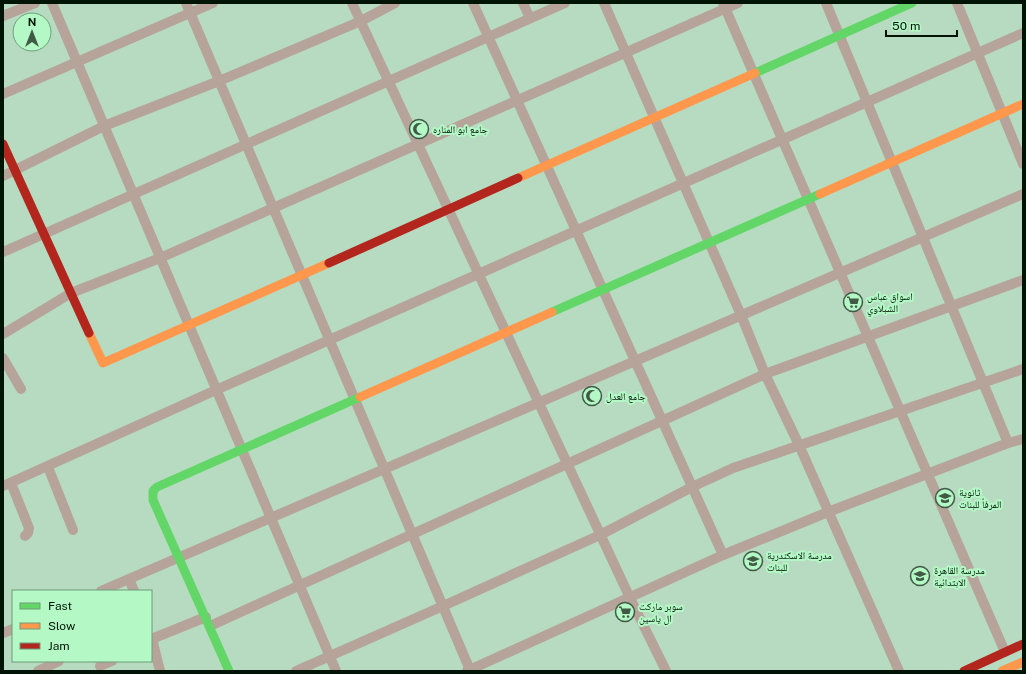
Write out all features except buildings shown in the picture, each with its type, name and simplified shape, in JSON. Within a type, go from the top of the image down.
[{"type":"street","points":[[3,16],[35,3]]},
{"type":"street","points":[[52,3],[336,671]]},
{"type":"street","points":[[186,3],[443,606],[468,670],[723,555],[828,512],[1008,443],[1023,439]]},
{"type":"street","points":[[3,94],[213,3]]},
{"type":"street","points":[[352,3],[600,535],[666,671]]},
{"type":"street","points":[[3,176],[104,126],[219,81],[361,21],[395,3]]},
{"type":"street","points":[[474,3],[723,555]]},
{"type":"street","points":[[523,3],[530,18]]},
{"type":"street","points":[[3,252],[565,3]]},
{"type":"street","points":[[604,3],[710,243],[765,374],[799,445],[899,671]]},
{"type":"street","points":[[3,334],[71,293],[160,258],[626,53],[724,6],[738,3]]},
{"type":"street","points":[[826,3],[1008,443]]},
{"type":"street","points":[[3,144],[103,363],[912,3]]},
{"type":"street","points":[[957,3],[1023,164]]},
{"type":"street","points":[[724,6],[1005,652]]},
{"type":"street","points":[[25,536],[30,528],[7,484],[1023,33]]},
{"type":"street","points":[[229,671],[153,500],[153,492],[157,487],[1023,104]]},
{"type":"street","points":[[103,590],[1023,194]]},
{"type":"street","points":[[160,671],[152,639],[208,622],[300,585],[765,374],[1023,280]]},
{"type":"street","points":[[3,358],[21,388]]},
{"type":"street","points":[[296,671],[600,535],[692,487],[733,468],[1023,369]]},
{"type":"street","points":[[48,467],[73,530]]},
{"type":"street","points":[[129,579],[134,590]]},
{"type":"street","points":[[964,671],[1023,644]]},
{"type":"street","points":[[38,671],[57,662]]},
{"type":"street","points":[[100,666],[110,662]]},
{"type":"street","points":[[1008,670],[1023,662]]},
{"type":"traffic: fast","points":[[755,73],[912,3]]},
{"type":"traffic: fast","points":[[552,312],[820,194]]},
{"type":"traffic: fast","points":[[229,671],[153,500],[153,491],[157,487],[360,397]]},
{"type":"traffic: slow","points":[[518,178],[755,73]]},
{"type":"traffic: slow","points":[[820,194],[1023,104]]},
{"type":"traffic: slow","points":[[89,333],[103,363],[329,263]]},
{"type":"traffic: slow","points":[[360,397],[552,312]]},
{"type":"traffic: slow","points":[[1002,671],[1023,662]]},
{"type":"traffic: jam","points":[[3,144],[89,333]]},
{"type":"traffic: jam","points":[[329,263],[518,178]]},
{"type":"traffic: jam","points":[[964,671],[1023,644]]},
{"type":"place","name":"جامع ابو المناره","points":[[419,129]]},
{"type":"place","name":"اسواق عباس الشبلاوي","points":[[853,302]]},
{"type":"place","name":"جامع العدل","points":[[592,396]]},
{"type":"place","name":"ثانوية المرفأ للبنات","points":[[945,498]]},
{"type":"place","name":"مدرسة الاسكندرية للبنات","points":[[753,561]]},
{"type":"place","name":"مدرسة القاهرة الابتدائية","points":[[920,576]]},
{"type":"place","name":"سوبر ماركت ال ياسين","points":[[625,612]]}]
